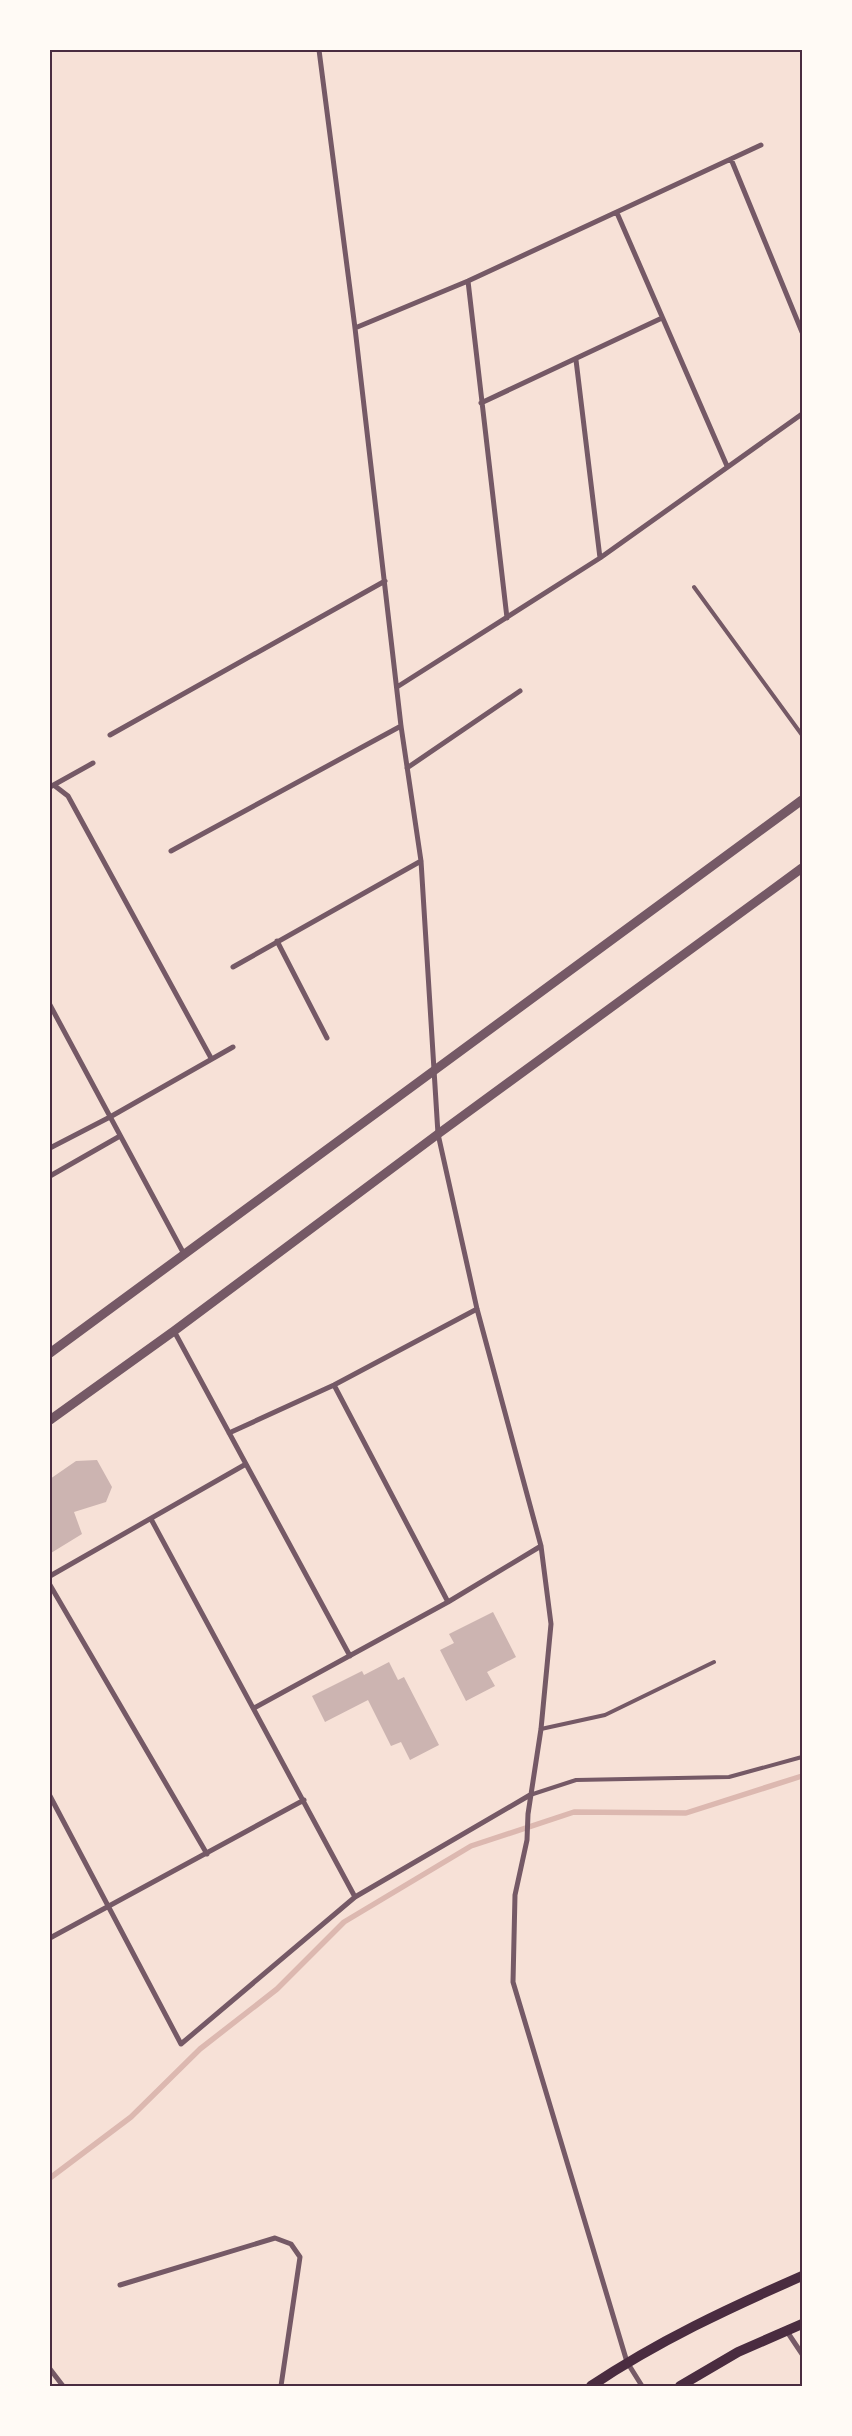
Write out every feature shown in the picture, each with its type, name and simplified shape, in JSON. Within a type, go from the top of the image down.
[{"type":"main road","points":[[591,2386],[627,2362],[720,2312],[802,2276]]},
{"type":"main road","points":[[680,2386],[738,2352],[802,2324]]},
{"type":"street","points":[[319,50],[355,328],[396,687],[421,860],[438,1134],[477,1309],[541,1546],[551,1624],[541,1729],[530,1795],[527,1840],[515,1895],[513,1982],[627,2362],[642,2386]]},
{"type":"street","points":[[355,328],[468,281],[761,145]]},
{"type":"street","points":[[731,159],[802,332]]},
{"type":"street","points":[[617,213],[727,466]]},
{"type":"street","points":[[468,281],[507,618]]},
{"type":"street","points":[[481,403],[662,318]]},
{"type":"street","points":[[576,360],[600,558]]},
{"type":"street","points":[[396,687],[600,558],[802,414]]},
{"type":"street","points":[[110,735],[385,581]]},
{"type":"street","points":[[407,768],[520,691]]},
{"type":"street","points":[[171,850],[401,726]]},
{"type":"street","points":[[92,763],[52,787],[68,796],[211,1058]]},
{"type":"street","points":[[50,1352],[802,800]]},
{"type":"street","points":[[233,967],[421,860]]},
{"type":"street","points":[[50,1420],[174,1331],[438,1134],[802,868]]},
{"type":"street","points":[[277,942],[327,1038]]},
{"type":"street","points":[[50,1005],[184,1254]]},
{"type":"street","points":[[50,1148],[110,1117],[233,1047]]},
{"type":"street","points":[[50,1176],[120,1136]]},
{"type":"street","points":[[229,1433],[334,1385],[477,1309]]},
{"type":"street","points":[[174,1331],[350,1656]]},
{"type":"street","points":[[334,1385],[448,1602]]},
{"type":"street","points":[[50,1576],[246,1464]]},
{"type":"street","points":[[151,1519],[355,1897]]},
{"type":"street","points":[[254,1708],[448,1602],[541,1546]]},
{"type":"street","points":[[51,1589],[207,1854]]},
{"type":"street","points":[[50,1796],[182,2044],[355,1897],[530,1795]]},
{"type":"street","points":[[50,1938],[304,1800]]},
{"type":"street","points":[[120,2285],[275,2238],[291,2244],[300,2257],[282,2386]]},
{"type":"street","points":[[786,2330],[802,2354]]},
{"type":"street","points":[[50,2369],[63,2386]]},
{"type":"lane","points":[[694,587],[802,736]]},
{"type":"lane","points":[[541,1729],[605,1715],[714,1662]]},
{"type":"lane","points":[[530,1795],[576,1780],[729,1777],[802,1757]]},
{"type":"building","points":[[97,1460],[112,1487],[106,1502],[74,1512],[82,1534],[51,1553],[50,1479],[76,1461]]},
{"type":"building","points":[[493,1612],[516,1657],[487,1672],[495,1686],[466,1701],[440,1650],[454,1643],[449,1634]]},
{"type":"building","points":[[389,1662],[398,1680],[404,1677],[439,1745],[410,1760],[401,1742],[391,1746],[368,1700],[325,1722],[312,1696],[362,1671],[364,1675]]},
{"type":"waterway","points":[[50,2178],[131,2117],[200,2049],[277,1989],[344,1922],[471,1846],[574,1812],[686,1813],[802,1776]]}]
